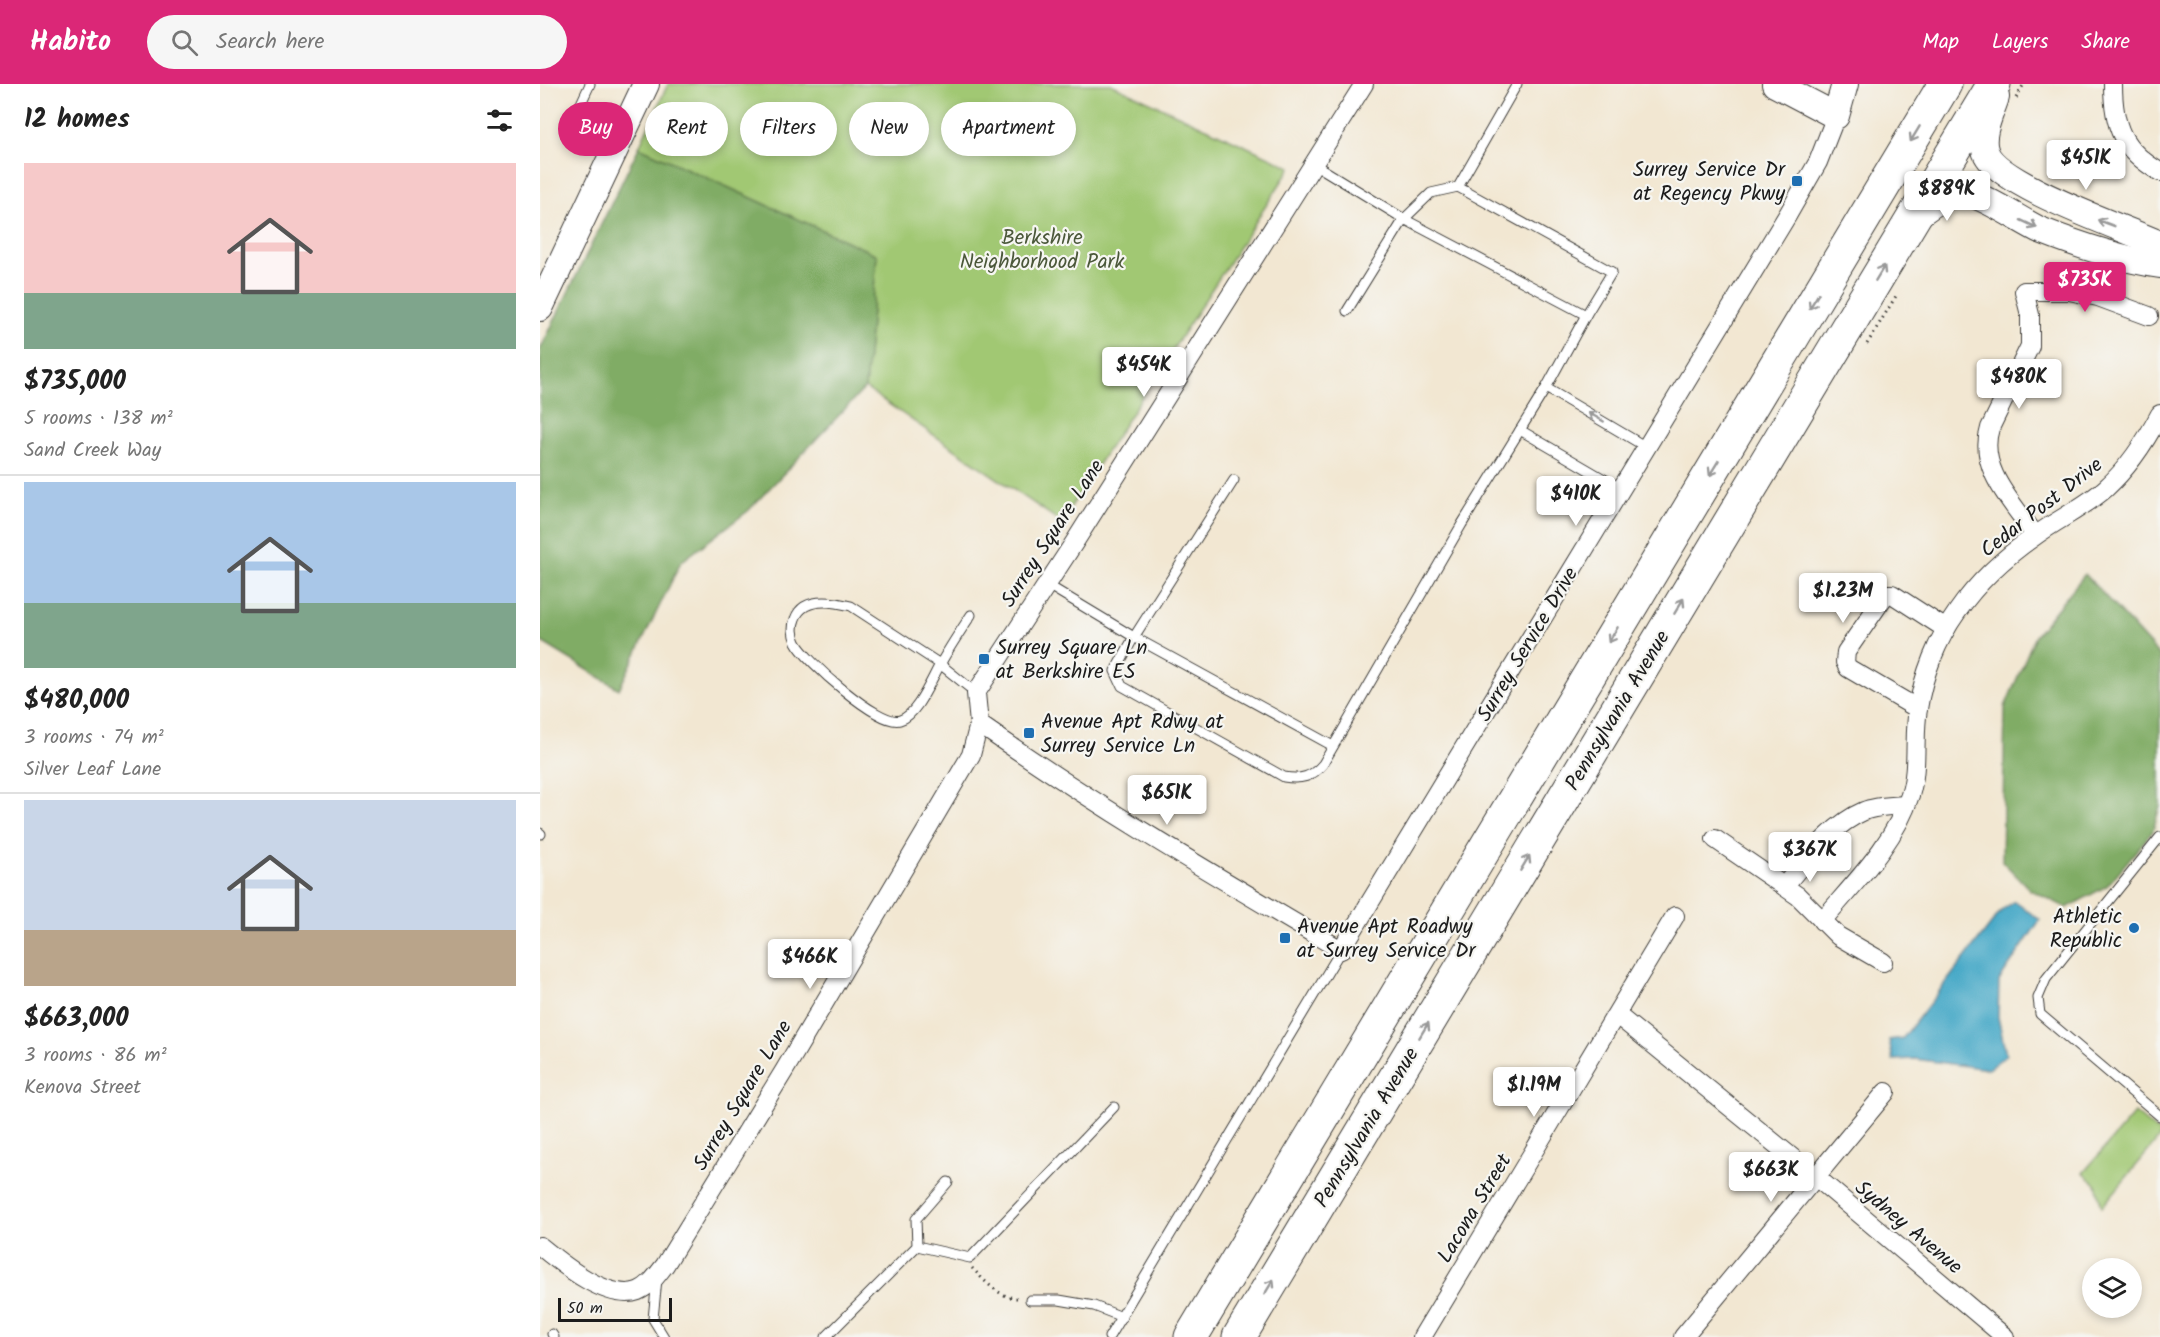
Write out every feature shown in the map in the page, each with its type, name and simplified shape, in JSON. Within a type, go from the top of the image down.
[{"type":"highway","name":"Pennsylvania Avenue","points":[[1191,1337],[1945,84]]},
{"type":"highway","name":"Pennsylvania Avenue","points":[[1239,1337],[1994,84]]},
{"type":"street","points":[[633,111],[646,84]]},
{"type":"street","name":"Surrey Square Lane","points":[[662,1270],[789,1062],[971,754],[979,724],[976,693],[1364,84]]},
{"type":"street","points":[[1775,84],[1836,116]]},
{"type":"street","name":"Surrey Service Drive","points":[[1341,950],[1802,189],[1824,148],[1845,84]]},
{"type":"street","points":[[2001,84],[1984,138],[1985,152],[1990,162],[2026,185],[2071,208],[2160,244]]},
{"type":"street","points":[[2113,84],[2115,120],[2118,129],[2139,158],[2160,172]]},
{"type":"street","points":[[540,308],[612,156]]},
{"type":"street","points":[[1913,218],[1947,196],[1966,193],[1978,196],[2040,230],[2087,246],[2160,265]]},
{"type":"street","points":[[2036,535],[1994,474],[1987,457],[1990,428],[2030,346],[2030,315],[2024,291],[2069,291],[2097,297],[2149,316]]},
{"type":"street","name":"Cedar Post Drive","points":[[1822,921],[1885,843],[1906,805],[1913,785],[1918,709],[1929,668],[1946,629],[1958,611],[1991,573],[2036,535],[2081,507],[2106,488],[2132,459],[2160,414]]},
{"type":"street","points":[[1918,709],[1848,668],[1845,662],[1846,652],[1886,594],[1892,594],[1946,629]]},
{"type":"street","points":[[979,724],[1057,778],[1144,833],[1341,950]]},
{"type":"street","points":[[1785,885],[1815,849],[1852,817],[1868,809],[1906,805]]},
{"type":"street","points":[[1714,839],[1785,885],[1846,942],[1882,962]]},
{"type":"street","name":"Lacona Street","points":[[1422,1337],[1675,916]]},
{"type":"street","name":"Sydney Avenue","points":[[1617,1015],[1816,1177],[2005,1337]]},
{"type":"street","points":[[1683,1337],[1886,1092]]},
{"type":"street","points":[[540,1246],[567,1268],[615,1292],[638,1291],[649,1285],[662,1270]]},
{"type":"lane","points":[[582,102],[590,84]]},
{"type":"lane","points":[[1458,187],[1517,84]]},
{"type":"lane","points":[[1314,164],[1404,219],[1586,315]]},
{"type":"lane","points":[[1233,480],[1115,671],[1122,686],[1284,777],[1296,779],[1314,775],[1323,764],[1462,524],[1546,388],[1612,273],[1458,187],[1431,193],[1404,219],[1347,311]]},
{"type":"lane","points":[[1546,388],[1646,447]]},
{"type":"lane","points":[[1520,430],[1621,489]]},
{"type":"lane","points":[[1046,584],[1134,637],[1333,747]]},
{"type":"lane","points":[[971,615],[940,664],[922,698],[908,716],[899,721],[882,717],[842,689],[809,659],[796,642],[793,632],[798,612],[804,606],[818,602],[851,606],[940,664],[976,693]]},
{"type":"lane","points":[[2160,837],[2046,979],[2038,998],[2040,1014],[2160,1116]]},
{"type":"lane","points":[[1109,1337],[1341,950]]},
{"type":"lane","points":[[917,1246],[970,1258],[1114,1107]]},
{"type":"lane","points":[[826,1337],[917,1246],[916,1219],[948,1182]]},
{"type":"lane","points":[[662,1270],[653,1319],[664,1337]]},
{"type":"lane","points":[[1028,1298],[1094,1306],[1122,1317]]},
{"type":"path","points":[[971,1267],[990,1285],[1004,1294],[1016,1299],[1028,1298]]},
{"type":"green space","name":"Berkshire Neighborhood Park","points":[[668,84],[1111,84],[1291,167],[1061,522],[865,388],[877,255],[659,156],[728,156],[728,102],[660,102]]},
{"type":"green space","name":"Berkshire Neighborhood Park","points":[[645,134],[645,150],[639,147]]},
{"type":"green space","points":[[639,147],[645,150],[645,156],[659,156],[877,255],[865,388],[748,511],[681,562],[619,689],[540,641],[540,350]]},
{"type":"green space","points":[[2085,574],[2160,656],[2160,806],[2153,831],[2107,886],[2067,908],[2030,890],[2002,861],[2005,707],[2035,636]]},
{"type":"green space","points":[[2135,1113],[2160,1134],[2160,1137],[2102,1207],[2096,1184],[2083,1173]]},
{"type":"water","points":[[2014,901],[2040,920],[1999,981],[1998,1017],[2006,1055],[1988,1069],[1915,1059],[1893,1060],[1889,1040],[1903,1038],[2001,911]]},
{"type":"place","name":"Surrey Service Dr at Regency Pkwy","points":[[1797,181]]},
{"type":"place","name":"Surrey Square Ln at Berkshire ES","points":[[984,659]]},
{"type":"place","name":"Avenue Apt Rdwy at Surrey Service Ln","points":[[1029,733]]},
{"type":"place","name":"Athletic Republic","points":[[2134,928]]},
{"type":"place","name":"Avenue Apt Roadwy at Surrey Service Dr","points":[[1285,938]]}]
